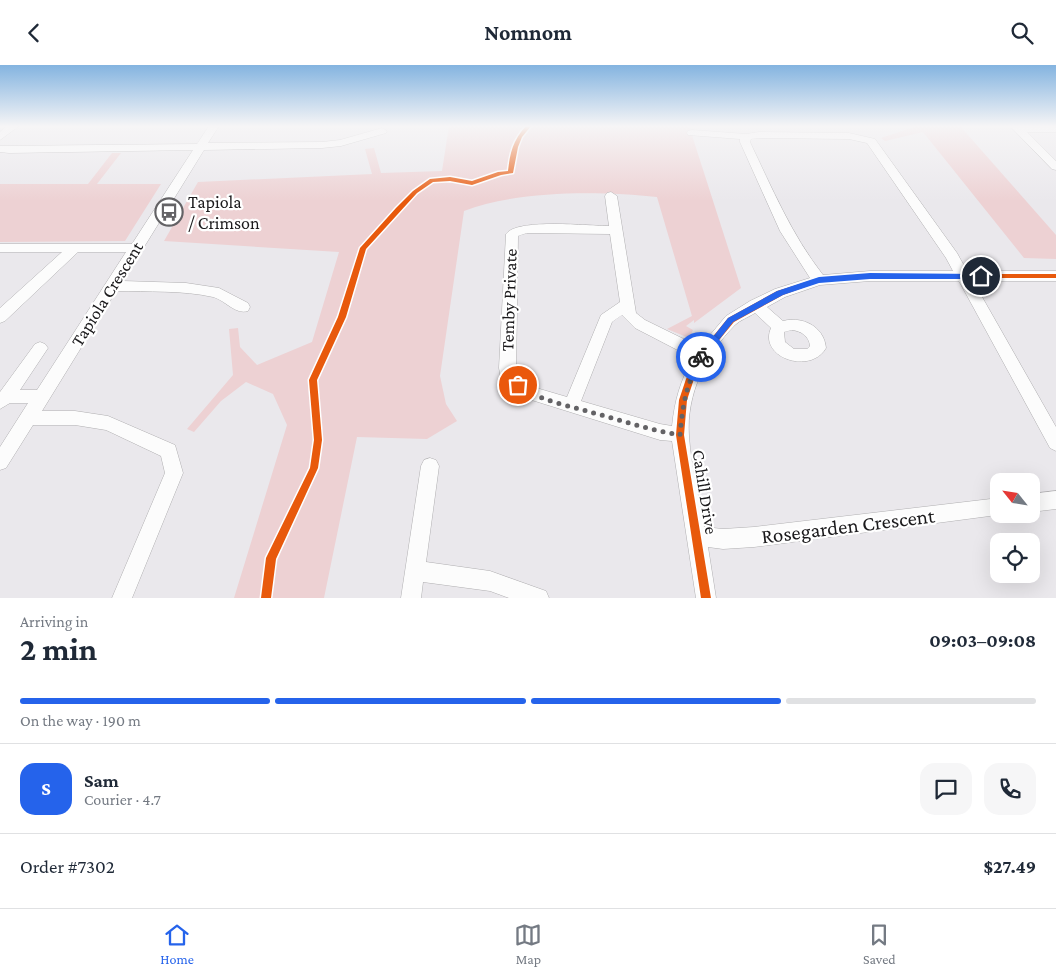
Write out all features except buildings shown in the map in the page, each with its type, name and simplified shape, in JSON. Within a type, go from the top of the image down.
[{"type":"street","name":"Tapiola Crescent","points":[[0,462],[198,151]]},
{"type":"street","points":[[749,151],[788,234],[805,263],[819,280]]},
{"type":"street","points":[[878,151],[952,256],[1026,393],[1056,443]]},
{"type":"street","points":[[1039,151],[1056,167]]},
{"type":"street","points":[[611,196],[629,315],[640,324],[702,355]]},
{"type":"street","name":"Temby Private","points":[[615,230],[526,229],[512,234],[508,379],[528,392],[571,406],[680,435]]},
{"type":"street","points":[[0,248],[135,248]]},
{"type":"street","points":[[0,317],[75,248]]},
{"type":"street","name":"Cahill Drive","points":[[706,598],[680,435],[683,400],[690,379],[702,355],[731,320],[755,305],[780,293],[819,280],[870,276],[1056,276]]},
{"type":"street","points":[[112,286],[186,288],[219,293],[243,307]]},
{"type":"street","points":[[571,406],[606,319],[627,304]]},
{"type":"street","points":[[755,305],[780,327]]},
{"type":"street","points":[[4,399],[40,348]]},
{"type":"street","points":[[4,399],[42,397]]},
{"type":"street","points":[[29,418],[75,418],[108,423],[169,451],[174,473],[122,598]]},
{"type":"street","points":[[411,598],[430,466]]},
{"type":"street","points":[[1040,502],[1056,500]]},
{"type":"street","name":"Rosegarden Crescent","points":[[696,536],[723,539],[754,537],[990,508]]},
{"type":"street","points":[[415,571],[490,581],[540,598]]},
{"type":"shaded area","points":[[366,151],[375,151],[381,173],[442,171],[445,151],[697,151],[741,288],[694,323],[694,320],[686,326],[693,330],[689,338],[667,329],[692,316],[657,197],[585,193],[559,194],[509,199],[464,211],[440,376],[446,404],[457,421],[427,439],[357,437],[324,598],[234,598],[287,425],[273,394],[246,382],[221,401],[194,432],[187,429],[233,375],[229,329],[238,328],[240,347],[257,365],[312,342],[339,252],[164,241],[198,182],[372,174]]},
{"type":"shaded area","points":[[938,151],[982,151],[1056,235],[1056,259],[1024,258]]},
{"type":"shaded area","points":[[112,153],[121,153],[97,184],[161,184],[125,241],[0,242],[0,184],[88,184]]},
{"type":"cycle path","points":[[266,598],[271,558],[314,468],[318,440],[313,380],[342,317],[363,248],[415,192],[432,180],[450,179],[472,183],[500,173],[511,172],[514,151]]},
{"type":"cycle path","points":[[706,598],[680,435],[683,400],[690,379],[702,355],[731,320],[780,293],[819,280],[870,276],[1056,276]]},
{"type":"way so far","points":[[518,385],[528,392],[571,406],[680,435],[683,400],[690,379],[701,357]]},
{"type":"place","name":"Tapiola / Crimson","points":[[169,212]]},
{"type":"route","points":[[701,357],[731,320],[755,305],[780,293],[819,280],[870,276],[981,276]]}]
